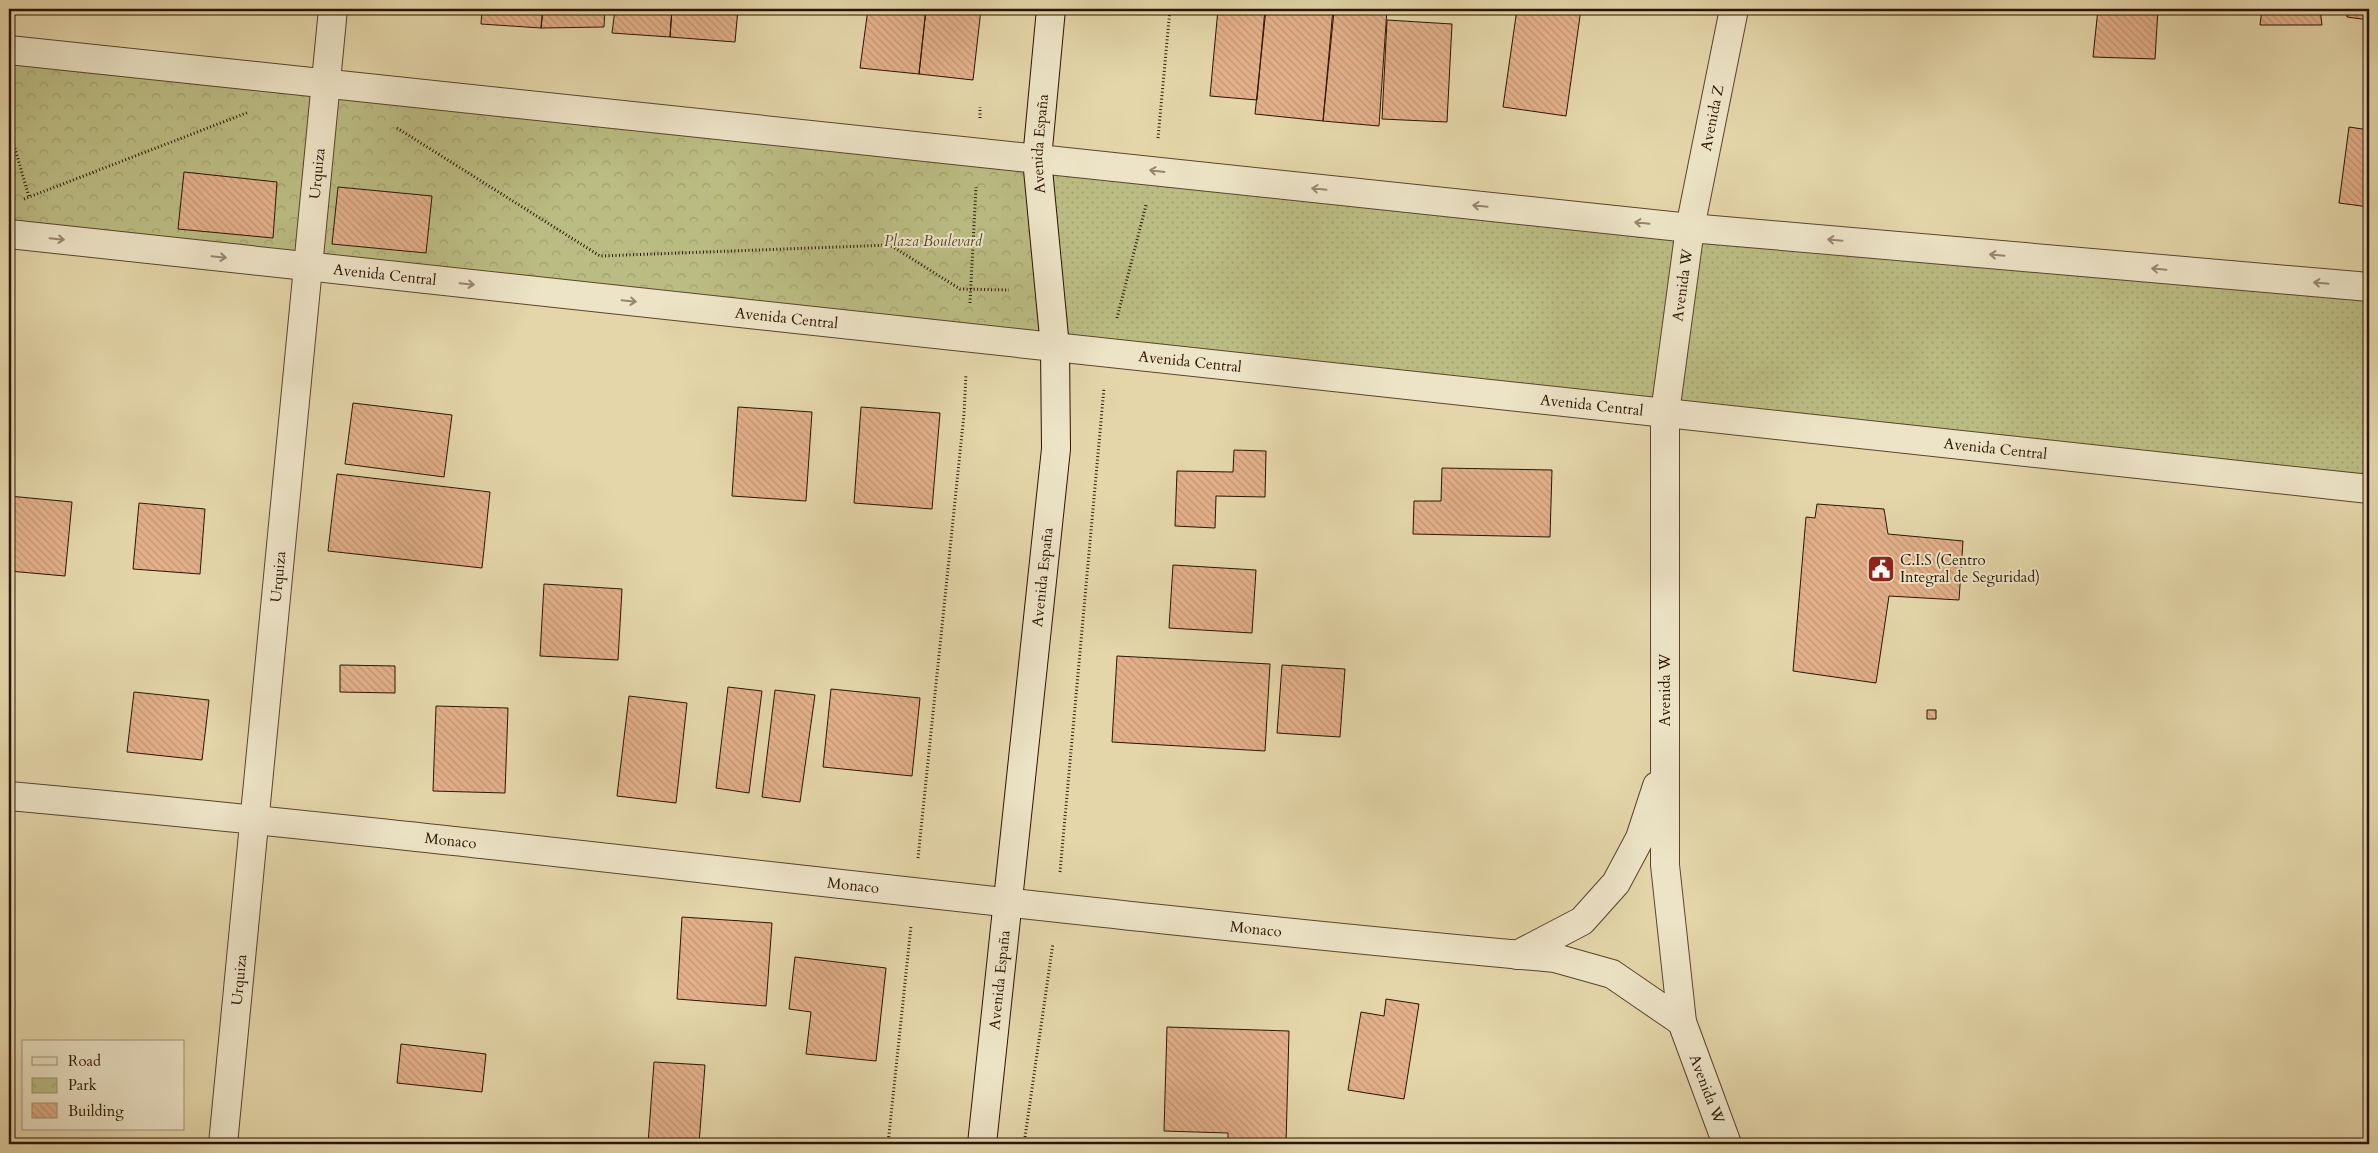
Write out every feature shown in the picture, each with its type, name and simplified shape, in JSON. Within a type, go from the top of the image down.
[{"type":"street","name":"Urquiza","points":[[222,1144],[333,9]]},
{"type":"street","name":"Avenida España","points":[[982,1144],[1056,449],[1055,347],[1037,159],[1051,9]]},
{"type":"street","name":"Avenida Z","points":[[1690,228],[1734,9]]},
{"type":"street","points":[[9,50],[1690,228],[2369,287]]},
{"type":"street","name":"Avenida W","points":[[1690,228],[1665,413],[1665,866],[1682,1022],[1727,1144]]},
{"type":"street","name":"Avenida Central","points":[[9,234],[2369,489]]},
{"type":"street","points":[[1517,955],[1582,921],[1616,883],[1640,838],[1665,761]]},
{"type":"street","name":"Monaco","points":[[9,796],[254,818],[1057,909],[1555,958],[1612,974],[1682,1022]]},
{"type":"path","points":[[1024,1144],[1057,909],[1096,460],[1108,352],[1154,171],[1170,9]]},
{"type":"path","points":[[888,1144],[964,414],[980,108]]},
{"type":"path","points":[[16,202],[253,110]]},
{"type":"path","points":[[392,125],[600,256],[890,245],[960,289],[1009,290]]},
{"type":"path","points":[[9,128],[29,197]]},
{"type":"green space","name":"Plaza Boulevard","points":[[9,50],[1037,159],[1055,347],[303,258],[9,230]]},
{"type":"green space","points":[[1037,159],[2369,287],[2369,489],[1055,347]]},
{"type":"building","points":[[482,9],[543,9],[541,28],[481,24]]},
{"type":"building","points":[[543,9],[605,9],[604,27],[541,28]]},
{"type":"building","points":[[615,9],[672,9],[670,37],[612,33]]},
{"type":"building","points":[[672,9],[738,9],[735,42],[670,37]]},
{"type":"building","points":[[868,9],[926,9],[919,74],[860,68]]},
{"type":"building","points":[[926,9],[981,9],[973,80],[919,74]]},
{"type":"building","points":[[1218,9],[1265,9],[1257,100],[1210,96]]},
{"type":"building","points":[[1266,9],[1334,11],[1323,121],[1255,114]]},
{"type":"building","points":[[1333,9],[1387,9],[1379,126],[1323,121]]},
{"type":"building","points":[[1517,9],[1581,9],[1566,116],[1503,107]]},
{"type":"building","points":[[2098,9],[2158,9],[2155,59],[2093,57]]},
{"type":"building","points":[[2262,9],[2320,9],[2322,25],[2260,25]]},
{"type":"building","points":[[2347,9],[2369,9],[2369,20],[2347,17]]},
{"type":"building","points":[[1387,20],[1452,24],[1447,122],[1382,119]]},
{"type":"building","points":[[2349,127],[2369,130],[2369,207],[2339,203]]},
{"type":"building","points":[[184,172],[277,182],[273,238],[178,229]]},
{"type":"building","points":[[338,187],[432,196],[426,253],[332,244]]},
{"type":"building","points":[[353,403],[452,415],[444,477],[345,464]]},
{"type":"building","points":[[738,407],[812,412],[806,501],[732,496]]},
{"type":"building","points":[[861,407],[940,413],[932,509],[854,503]]},
{"type":"building","points":[[1234,450],[1266,451],[1265,497],[1216,496],[1215,528],[1175,526],[1177,471],[1233,472]]},
{"type":"building","points":[[1442,468],[1552,470],[1550,537],[1413,534],[1414,501],[1441,501]]},
{"type":"building","points":[[337,474],[490,492],[482,568],[328,551]]},
{"type":"building","points":[[9,496],[72,502],[65,576],[9,571]]},
{"type":"building","points":[[139,503],[205,509],[200,574],[133,569]]},
{"type":"building","name":"C.I.S (Centro Integral de Seguridad)","points":[[1817,504],[1884,509],[1888,534],[1963,541],[1959,600],[1889,596],[1876,683],[1793,671],[1806,517],[1815,518]]},
{"type":"building","points":[[1173,565],[1256,570],[1252,633],[1169,628]]},
{"type":"building","points":[[544,584],[622,589],[618,660],[540,656]]},
{"type":"building","points":[[1117,656],[1270,664],[1265,751],[1112,742]]},
{"type":"building","points":[[340,665],[395,666],[395,693],[340,692]]},
{"type":"building","points":[[1282,665],[1345,669],[1340,737],[1277,733]]},
{"type":"building","points":[[728,687],[762,691],[749,793],[716,788]]},
{"type":"building","points":[[831,689],[920,698],[912,776],[823,767]]},
{"type":"building","points":[[775,690],[815,695],[800,802],[762,797]]},
{"type":"building","points":[[134,692],[209,700],[202,760],[127,752]]},
{"type":"building","points":[[629,696],[687,703],[676,803],[617,796]]},
{"type":"building","points":[[436,706],[508,708],[505,793],[433,791]]},
{"type":"building","points":[[1927,710],[1936,710],[1936,719],[1927,719]]},
{"type":"building","points":[[682,917],[772,923],[766,1006],[677,999]]},
{"type":"building","points":[[795,957],[886,968],[876,1061],[806,1054],[811,1012],[789,1009]]},
{"type":"building","points":[[1386,999],[1419,1004],[1404,1099],[1348,1090],[1361,1012],[1384,1016]]},
{"type":"building","points":[[1167,1027],[1289,1031],[1286,1144],[1228,1144],[1228,1133],[1164,1131]]},
{"type":"building","points":[[401,1044],[486,1054],[482,1092],[397,1083]]},
{"type":"building","points":[[654,1062],[705,1065],[699,1144],[648,1144]]},
{"type":"place","name":"C.I.S (Centro Integral de Seguridad)","points":[[1881,569]]}]
